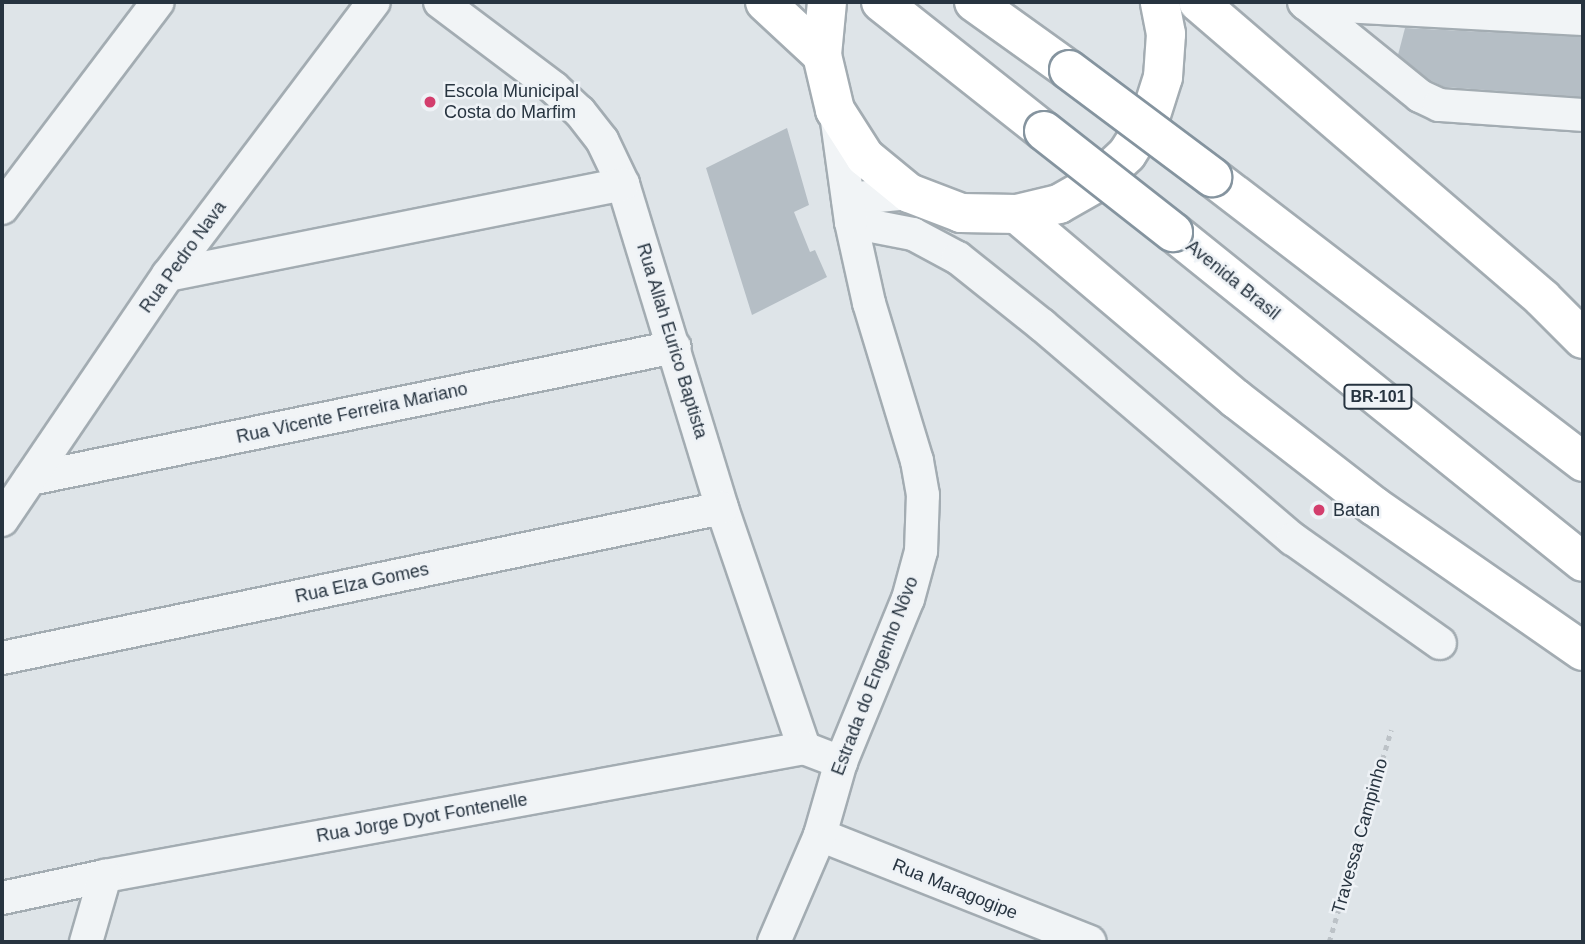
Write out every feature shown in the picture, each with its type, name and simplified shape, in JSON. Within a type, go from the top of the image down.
[{"type":"main road","points":[[765,2],[822,55]]},
{"type":"main road","points":[[827,2],[822,55],[835,110],[865,157],[909,193],[961,212],[1017,214],[1059,204],[1096,183],[1127,153],[1150,118],[1163,77],[1166,34],[1160,2]]},
{"type":"main road","name":"Avenida Brasil","points":[[881,2],[1173,232],[1583,562]]},
{"type":"main road","points":[[974,2],[1212,177],[1583,462]]},
{"type":"main road","points":[[1198,2],[1542,298],[1583,339]]},
{"type":"main road","points":[[1017,214],[1236,398],[1374,506],[1583,651]]},
{"type":"street","points":[[2,208],[158,2]]},
{"type":"street","name":"Rua Allah Eurico Baptista","points":[[440,2],[554,88],[580,112],[602,140],[623,184],[722,508],[804,748]]},
{"type":"street","points":[[1305,3],[1583,19]]},
{"type":"street","points":[[1305,3],[1420,96],[1438,105],[1583,115]]},
{"type":"street","name":"Rua Pedro Nava","points":[[3,513],[30,479],[169,275],[364,5]]},
{"type":"street","name":"Estrada do Engenho Nôvo","points":[[775,942],[820,835],[841,762],[908,599],[921,551],[923,495],[917,461],[869,303],[850,211],[835,110]]},
{"type":"street","points":[[169,275],[623,184]]},
{"type":"street","points":[[850,211],[909,193]]},
{"type":"street","points":[[850,211],[913,234],[958,258],[1042,325],[1293,539],[1440,643]]},
{"type":"street","name":"Rua Vicente Ferreira Mariano","points":[[30,479],[675,347]]},
{"type":"street","name":"Rua Elza Gomes","points":[[2,659],[722,508]]},
{"type":"street","points":[[804,748],[841,762]]},
{"type":"street","name":"Rua Jorge Dyot Fontenelle","points":[[2,898],[105,876],[804,748]]},
{"type":"street","name":"Rua Maragogipe","points":[[820,835],[1090,942]]},
{"type":"street","points":[[86,942],[105,876]]},
{"type":"path","name":"Travessa Campinho","points":[[1329,942],[1391,730]]},
{"type":"building","points":[[1405,28],[1583,37],[1583,97],[1444,87],[1430,80],[1398,55]]},
{"type":"building","points":[[787,128],[809,205],[794,212],[810,252],[815,250],[827,277],[752,315],[706,168]]},
{"type":"place","name":"Escola Municipal Costa do Marfim","points":[[430,102]]},
{"type":"place","name":"Batan","points":[[1319,510]]}]
